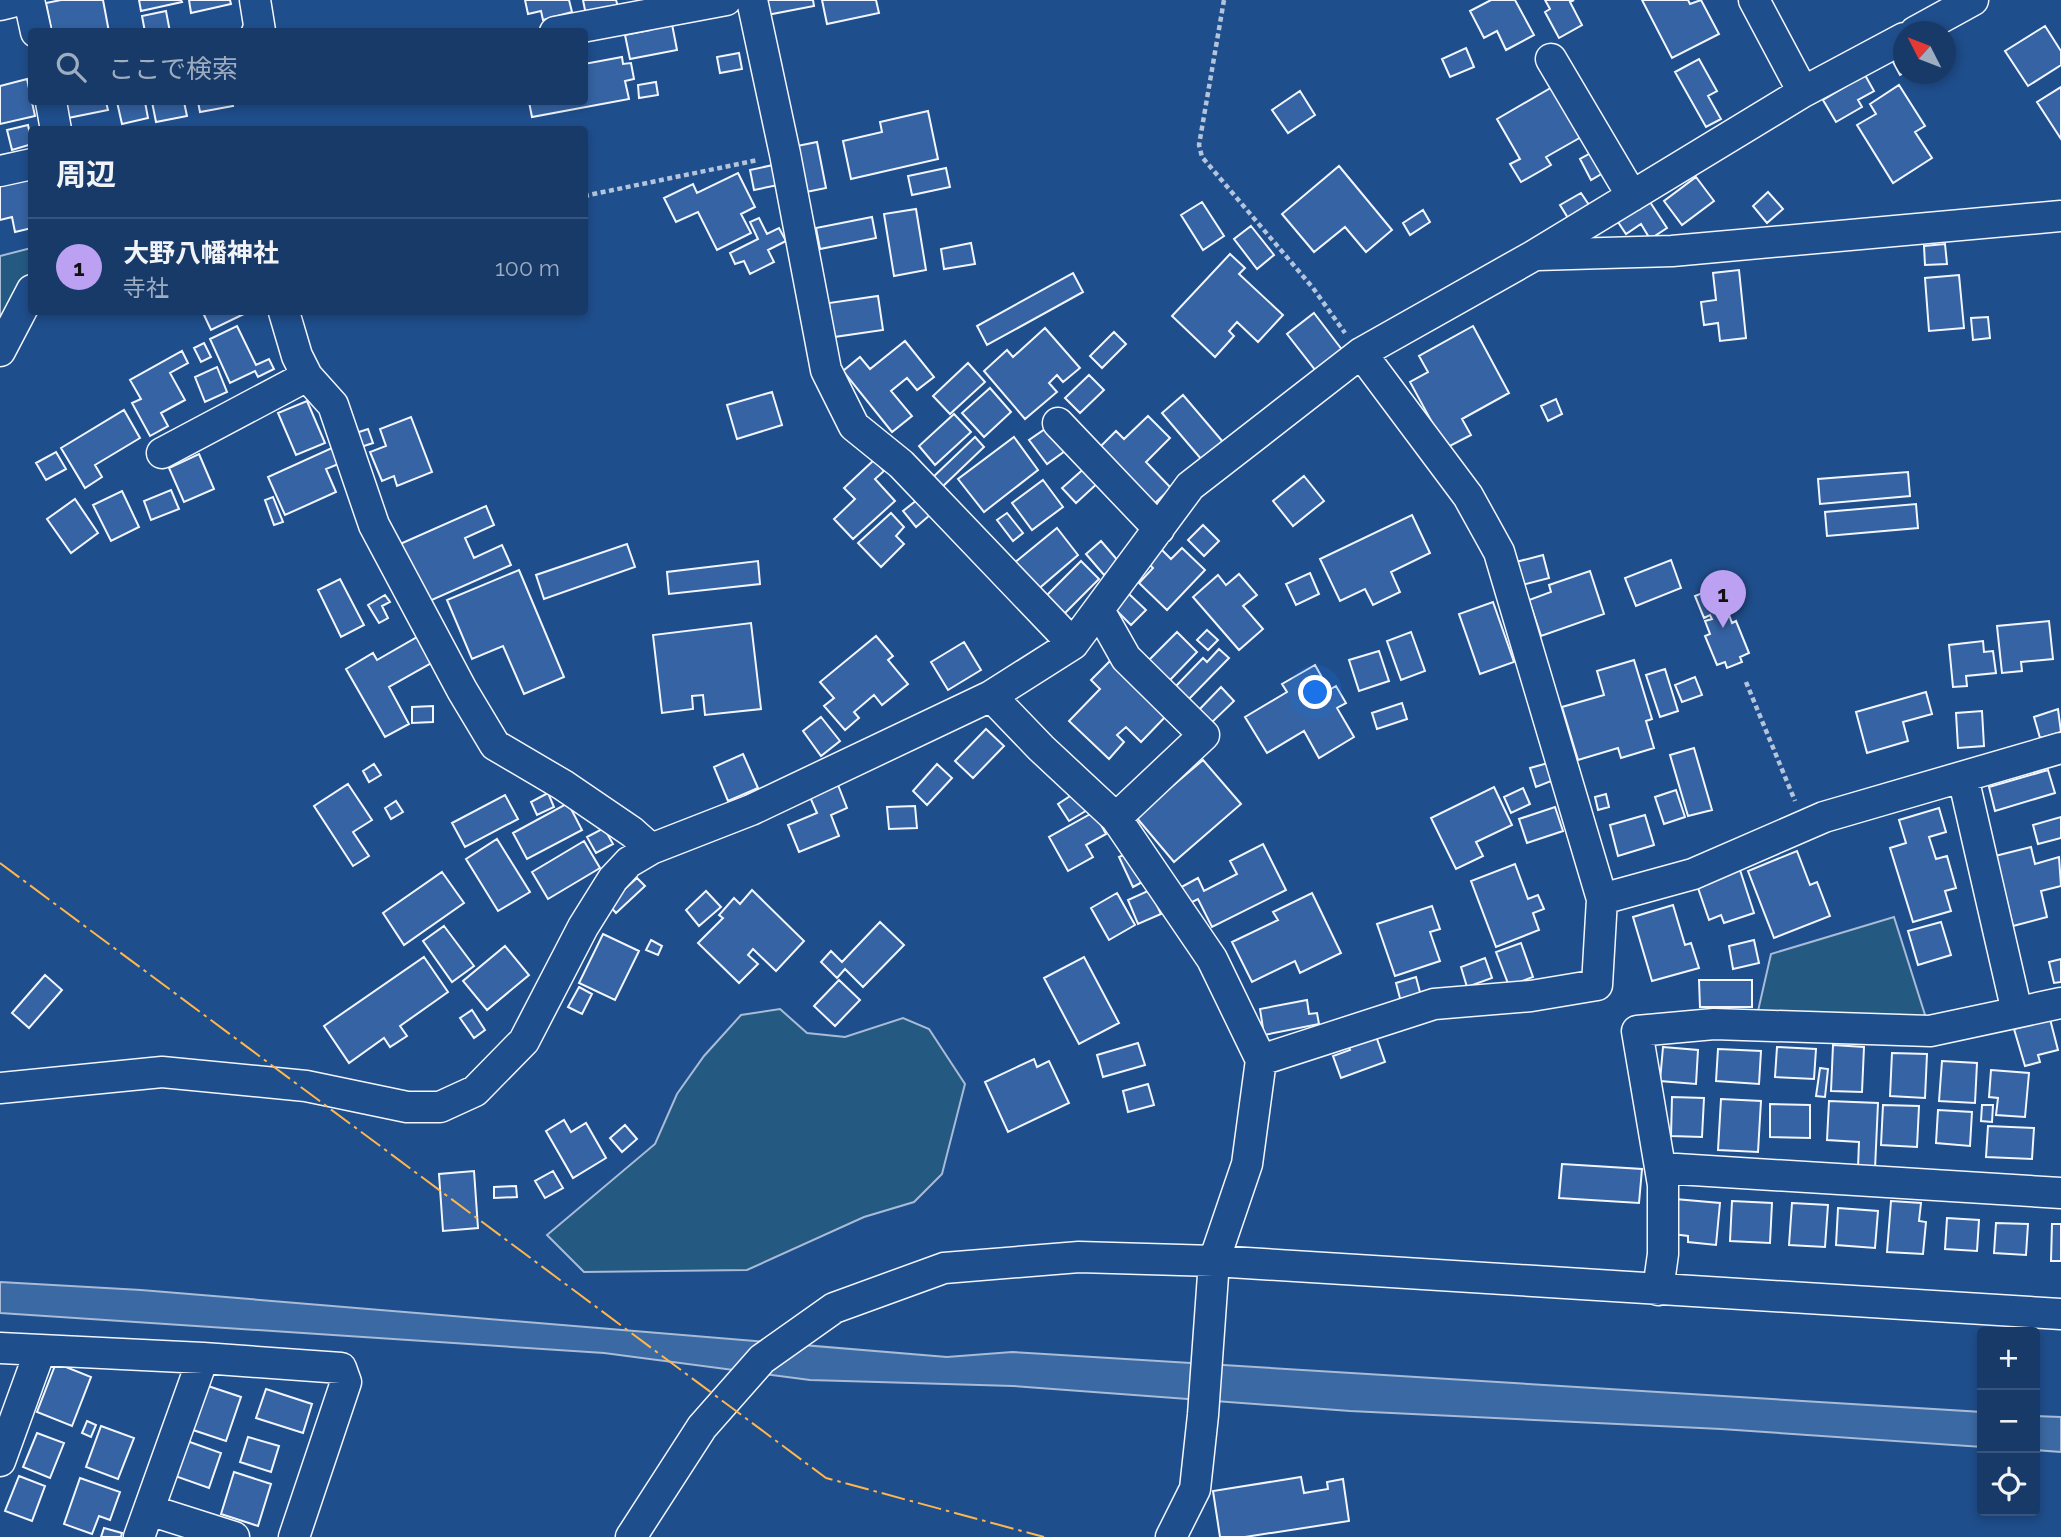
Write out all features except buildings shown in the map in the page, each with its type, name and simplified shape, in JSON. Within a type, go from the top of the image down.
[{"type":"street","points":[[0,5],[20,0]]},
{"type":"street","points":[[29,0],[35,28]]},
{"type":"street","points":[[255,0],[260,28]]},
{"type":"street","points":[[576,28],[726,0]]},
{"type":"street","points":[[752,0],[785,154],[826,370],[854,426],[901,464],[1073,644]]},
{"type":"street","points":[[1754,0],[1803,92]]},
{"type":"street","points":[[1935,21],[1973,0]]},
{"type":"street","points":[[0,1088],[162,1072],[306,1086],[407,1107],[440,1107],[475,1091],[524,1041],[583,927],[612,879],[629,862],[651,849],[751,810],[990,696],[1073,644],[1190,486],[1360,353],[1533,256],[1803,92],[1893,43]]},
{"type":"street","points":[[1551,59],[1632,196]]},
{"type":"street","points":[[52,105],[55,126]]},
{"type":"street","points":[[0,171],[28,165]]},
{"type":"street","points":[[1533,256],[1672,251],[2061,216]]},
{"type":"street","points":[[0,351],[28,298]]},
{"type":"street","points":[[285,315],[297,356],[307,376],[333,405],[374,526],[461,690],[495,745],[563,785],[632,832],[651,849]]},
{"type":"street","points":[[1261,1060],[1434,1004],[1531,996],[1597,985],[1602,899],[1499,552],[1468,496],[1360,353]]},
{"type":"street","points":[[162,453],[307,376]]},
{"type":"street","points":[[1058,423],[1159,528]]},
{"type":"street","points":[[1099,610],[1126,658],[1204,735],[1116,818]]},
{"type":"street","points":[[990,696],[1116,818],[1212,959],[1261,1060],[1247,1164],[1214,1261],[1195,1489],[1171,1537]]},
{"type":"street","points":[[1602,899],[1693,874],[1824,817],[2061,748]]},
{"type":"street","points":[[1963,777],[2017,1012]]},
{"type":"street","points":[[1658,1290],[1663,1254],[1663,1185],[1637,1031],[1714,1024],[1930,1031],[2061,1003]]},
{"type":"street","points":[[1661,1168],[2061,1193]]},
{"type":"street","points":[[631,1537],[702,1427],[762,1359],[834,1308],[944,1268],[1079,1257],[1214,1261],[2061,1314]]},
{"type":"street","points":[[0,1348],[341,1368],[346,1382],[294,1537]]},
{"type":"street","points":[[0,1461],[40,1351]]},
{"type":"street","points":[[203,1358],[144,1523],[234,1537]]},
{"type":"path","points":[[1224,0],[1199,145],[1202,157],[1313,288],[1360,353]]},
{"type":"path","points":[[588,196],[785,154]]},
{"type":"path","points":[[1746,682],[1805,825]]},
{"type":"shaded area","points":[[28,249],[28,281],[0,332],[0,256]]},
{"type":"shaded area","points":[[1894,917],[1926,1018],[1758,1011],[1771,954]]},
{"type":"shaded area","points":[[780,1009],[807,1033],[845,1037],[903,1018],[929,1029],[965,1084],[942,1174],[914,1202],[864,1217],[747,1270],[584,1272],[547,1235],[655,1144],[677,1094],[704,1056],[741,1015]]},
{"type":"shaded area","points":[[0,1282],[141,1290],[947,1357],[1012,1352],[1977,1412],[1977,1447],[1721,1429],[1350,1411],[1013,1386],[810,1380],[604,1353],[0,1313]]},
{"type":"shaded area","points":[[2040,1416],[2061,1417],[2061,1452],[2040,1450]]},
{"type":"power","points":[[0,863],[826,1478],[1044,1537]]},
{"type":"place","name":"大野八幡神社","points":[[1723,628]]}]
